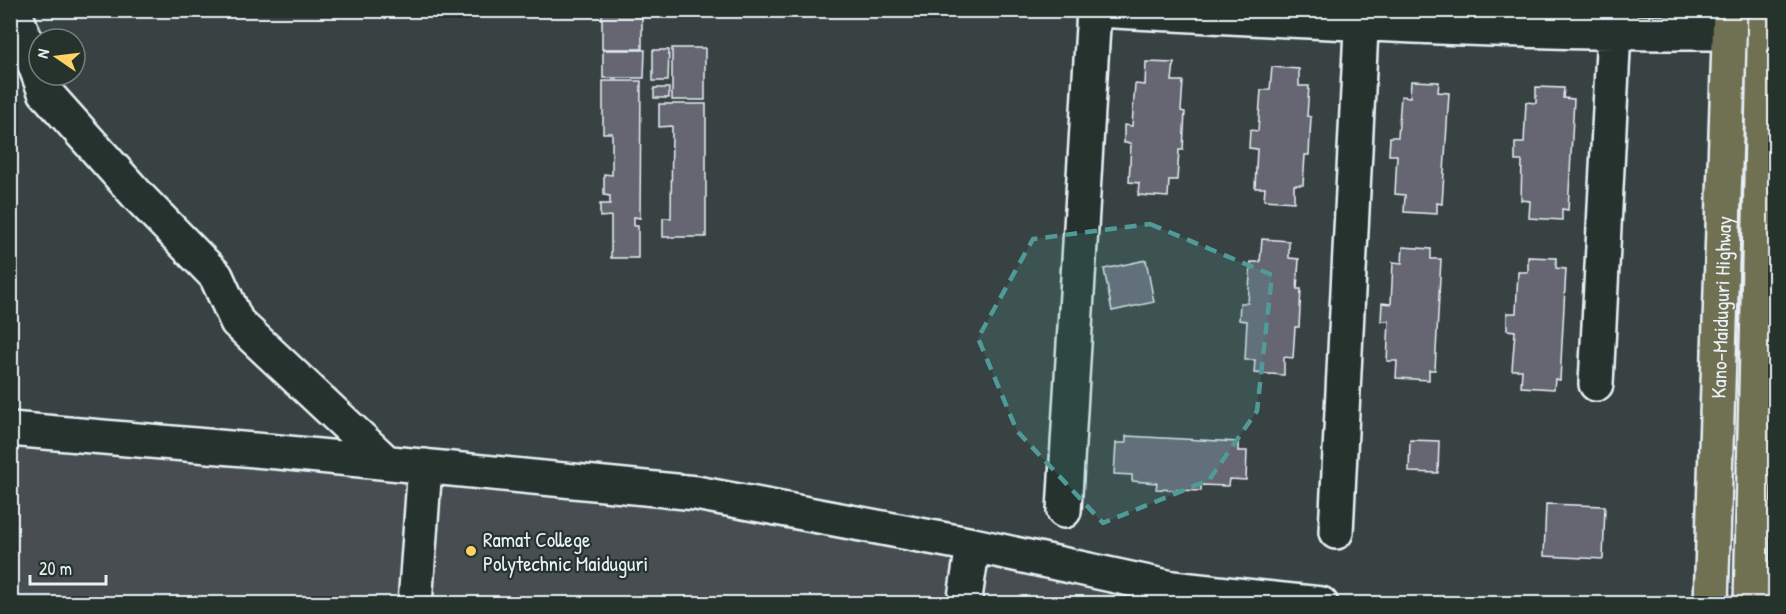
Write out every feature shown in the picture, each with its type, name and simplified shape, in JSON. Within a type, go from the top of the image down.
[{"type":"highway","name":"Kano-Maiduguri Highway","points":[[1751,603],[1765,10]]},
{"type":"highway","name":"Kano-Maiduguri Highway","points":[[1711,603],[1729,22]]},
{"type":"street","points":[[14,10],[45,92],[139,197],[216,276],[237,322],[386,462]]},
{"type":"street","points":[[1064,510],[1095,10],[1615,22],[1729,22]]},
{"type":"street","points":[[1336,532],[1362,17]]},
{"type":"street","points":[[1596,384],[1615,22]]},
{"type":"street","points":[[10,429],[386,462],[696,493],[973,545],[1172,588],[1321,603]]},
{"type":"street","points":[[415,603],[425,466]]},
{"type":"street","points":[[964,603],[973,545]]},
{"type":"highlighted area","points":[[1150,224],[1272,275],[1257,411],[1209,480],[1103,523],[1017,431],[978,338],[1033,239]]},
{"type":"shaded area","name":"Ramat College Polytechnic Maiduguri","points":[[10,447],[741,508],[1208,603],[11,603]]},
{"type":"building","points":[[602,12],[642,12],[642,49],[602,49]]},
{"type":"building","points":[[672,48],[705,48],[705,100],[672,100]]},
{"type":"building","points":[[603,50],[645,50],[644,78],[603,78]]},
{"type":"building","points":[[653,50],[669,50],[668,81],[653,81]]},
{"type":"building","points":[[1146,62],[1174,63],[1172,81],[1183,81],[1181,111],[1185,112],[1183,150],[1179,150],[1177,180],[1169,180],[1168,197],[1138,195],[1139,183],[1129,182],[1131,143],[1124,143],[1124,125],[1132,126],[1135,84],[1145,85]]},
{"type":"building","points":[[1272,67],[1299,69],[1299,86],[1309,86],[1307,116],[1311,117],[1309,155],[1305,155],[1303,185],[1294,185],[1294,202],[1264,200],[1265,188],[1255,188],[1257,149],[1249,148],[1250,130],[1258,131],[1261,90],[1270,90]]},
{"type":"building","points":[[603,81],[641,81],[640,218],[634,217],[634,226],[638,226],[638,258],[611,258],[611,216],[600,217],[600,204],[610,204],[610,196],[604,195],[604,174],[612,175],[612,133],[603,133]]},
{"type":"building","points":[[1411,81],[1439,82],[1438,92],[1449,93],[1442,204],[1437,203],[1437,214],[1404,212],[1405,195],[1395,194],[1397,155],[1389,155],[1390,137],[1398,137],[1401,96],[1410,97]]},
{"type":"building","points":[[1536,87],[1564,88],[1563,98],[1574,99],[1568,210],[1562,209],[1562,220],[1529,218],[1530,201],[1521,200],[1522,161],[1515,161],[1515,143],[1524,143],[1526,102],[1536,103]]},
{"type":"building","points":[[654,88],[669,88],[669,98],[654,98]]},
{"type":"building","points":[[659,104],[706,104],[706,237],[663,237],[663,218],[671,218],[672,126],[659,127]]},
{"type":"building","points":[[1262,239],[1289,241],[1289,258],[1299,259],[1297,289],[1301,289],[1299,327],[1295,327],[1293,358],[1284,357],[1284,375],[1254,373],[1255,360],[1245,360],[1247,321],[1239,320],[1240,303],[1248,303],[1251,262],[1260,262]]},
{"type":"building","points":[[1403,247],[1431,249],[1431,259],[1441,259],[1435,370],[1429,370],[1429,380],[1396,378],[1397,361],[1387,361],[1389,321],[1381,321],[1382,303],[1391,304],[1393,262],[1402,263]]},
{"type":"building","points":[[1528,257],[1556,258],[1556,268],[1566,269],[1560,380],[1555,379],[1554,389],[1521,387],[1522,370],[1512,370],[1515,331],[1507,330],[1507,313],[1516,313],[1518,272],[1528,272]]},
{"type":"building","points":[[1146,260],[1154,302],[1112,311],[1104,269]]},
{"type":"building","points":[[1126,436],[1238,442],[1238,451],[1247,451],[1246,480],[1229,479],[1228,486],[1201,485],[1201,491],[1156,489],[1157,483],[1132,481],[1132,475],[1114,474],[1116,443],[1126,443]]},
{"type":"building","points":[[1410,440],[1439,441],[1438,473],[1409,472]]},
{"type":"building","points":[[1546,504],[1605,506],[1603,559],[1544,556]]},
{"type":"place","name":"Ramat College Polytechnic Maiduguri","points":[[471,551]]}]
